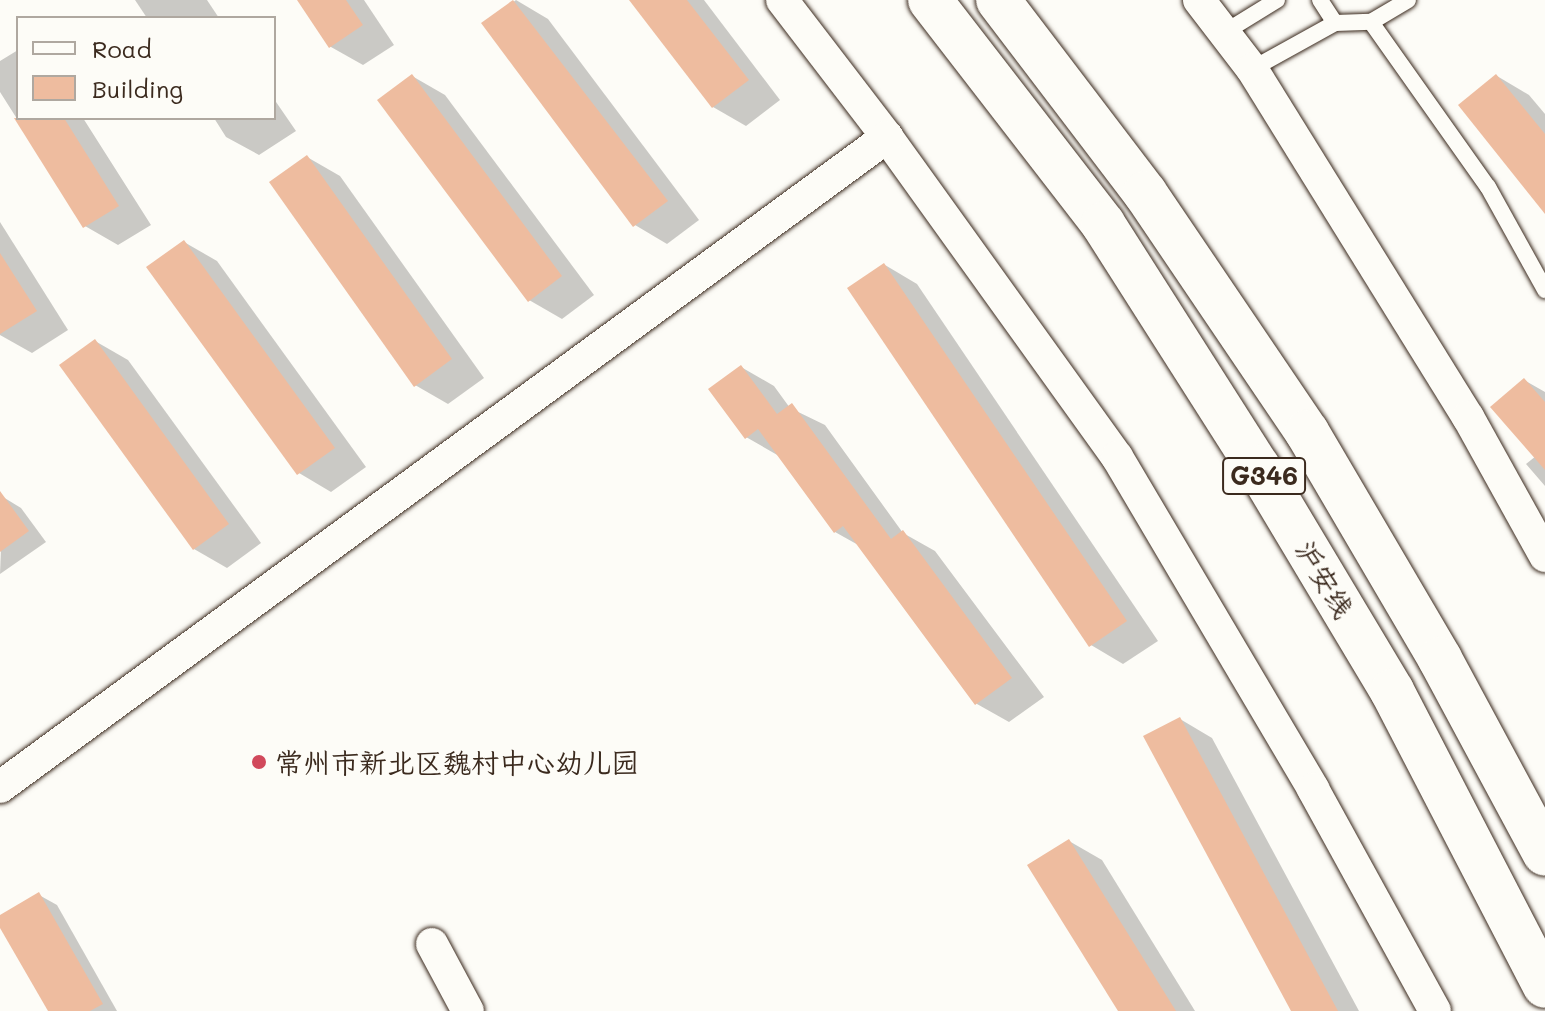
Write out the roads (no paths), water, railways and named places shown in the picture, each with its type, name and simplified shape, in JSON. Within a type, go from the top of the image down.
[{"type":"highway","name":"沪安线","points":[[930,0],[1103,224],[1258,467],[1392,691],[1545,986]]},
{"type":"highway","name":"沪安线","points":[[998,0],[1145,193],[1307,432],[1440,659],[1545,854]]},
{"type":"street","points":[[782,0],[887,137],[1117,457],[1313,789],[1435,1011]]},
{"type":"street","points":[[1199,0],[1252,69],[1468,417],[1545,556]]},
{"type":"street","points":[[0,787],[887,137]]},
{"type":"street","points":[[432,944],[468,1011]]},
{"type":"lane","points":[[1225,32],[1277,0]]},
{"type":"lane","points":[[1320,0],[1335,23]]},
{"type":"lane","points":[[1252,69],[1335,23],[1371,22],[1408,0]]},
{"type":"lane","points":[[1371,22],[1488,187],[1545,290]]},
{"type":"place","name":"常州市新北区魏村中心幼儿园","points":[[259,762]]}]
